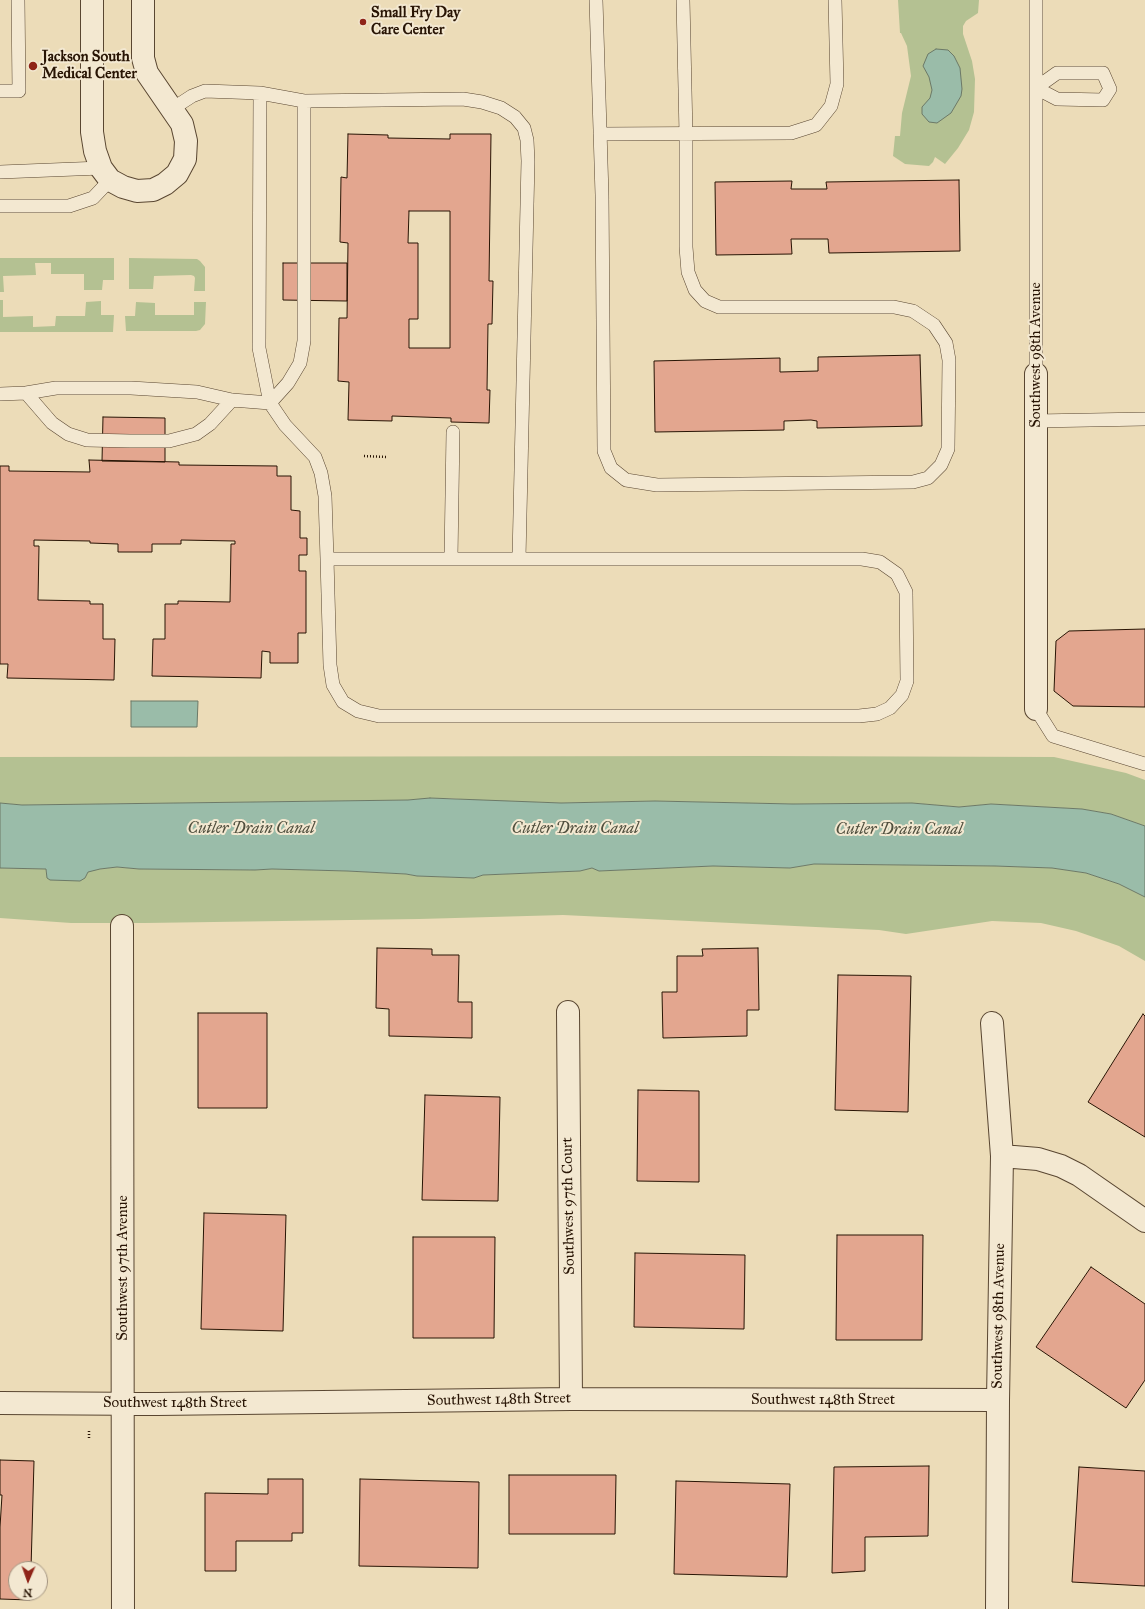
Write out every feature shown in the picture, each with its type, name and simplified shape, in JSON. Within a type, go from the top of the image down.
[{"type":"street","points":[[92,0],[92,132],[95,151],[105,174],[123,187],[137,191],[153,190],[165,184],[177,174],[185,159],[186,141],[182,124],[147,73],[143,58],[143,0]]},
{"type":"street","name":"Southwest 98th Avenue","points":[[1036,374],[1036,709]]},
{"type":"street","name":"Southwest 97th Avenue","points":[[122,926],[124,1404],[123,1609]]},
{"type":"street","name":"Southwest 97th Court","points":[[568,1012],[571,1399]]},
{"type":"street","name":"Southwest 98th Avenue","points":[[992,1023],[1002,1156],[998,1400],[998,1609]]},
{"type":"street","points":[[1002,1156],[1038,1159],[1061,1166],[1079,1175],[1145,1221]]},
{"type":"street","name":"Southwest 148th Street","points":[[0,1403],[124,1404],[571,1399],[998,1400]]},
{"type":"lane","points":[[0,91],[19,91],[18,0]]},
{"type":"lane","points":[[596,0],[600,134],[604,451],[610,468],[626,480],[657,485],[913,482],[928,478],[942,465],[948,449],[949,360],[946,343],[934,325],[914,311],[894,307],[719,307],[704,301],[695,290],[688,272],[686,248],[686,134],[683,0]]},
{"type":"lane","points":[[600,134],[791,133],[816,125],[831,106],[837,84],[835,0]]},
{"type":"lane","name":"Southwest 98th Avenue","points":[[1036,0],[1036,374]]},
{"type":"lane","points":[[1058,73],[1103,73],[1110,89],[1103,100],[1057,99],[1036,88],[1058,73]]},
{"type":"lane","points":[[172,109],[192,96],[205,91],[260,93],[304,100],[463,98],[501,108],[515,117],[524,128],[527,140],[528,161],[519,558]]},
{"type":"lane","points":[[260,93],[260,348],[270,403],[286,425],[315,457],[321,473],[325,496],[330,665],[333,685],[343,702],[358,710],[379,716],[859,716],[877,714],[890,708],[902,695],[907,681],[906,592],[897,574],[880,562],[862,559],[327,559]]},
{"type":"lane","points":[[270,403],[288,383],[300,363],[304,341],[304,100]]},
{"type":"lane","points":[[0,172],[105,174],[93,198],[69,206],[0,206]]},
{"type":"lane","points":[[0,394],[26,393],[56,388],[131,388],[197,392],[232,400],[270,403]]},
{"type":"lane","points":[[26,393],[52,423],[68,434],[87,440],[169,441],[196,434],[210,424],[232,400]]},
{"type":"lane","points":[[1036,421],[1145,419]]},
{"type":"lane","points":[[451,558],[453,432]]},
{"type":"lane","points":[[1036,709],[1053,736],[1145,764]]},
{"type":"path","points":[[364,456],[387,457]]},
{"type":"shaded area","points":[[898,0],[979,0],[978,13],[966,21],[963,26],[963,34],[972,61],[975,79],[974,112],[969,130],[958,148],[945,164],[935,157],[929,166],[905,164],[893,156],[895,136],[900,136],[902,113],[911,76],[907,46],[900,33]]},
{"type":"shaded area","points":[[0,258],[114,258],[114,280],[103,280],[102,290],[84,290],[84,274],[51,274],[51,263],[35,263],[36,275],[3,276],[4,292],[0,292]]},
{"type":"shaded area","points":[[129,258],[197,259],[205,267],[205,291],[194,291],[195,278],[191,275],[154,276],[153,289],[129,289]]},
{"type":"shaded area","points":[[0,300],[3,300],[3,317],[33,316],[33,327],[55,326],[56,316],[85,316],[86,302],[101,301],[101,315],[114,315],[113,332],[0,332]]},
{"type":"shaded area","points":[[136,302],[155,303],[155,315],[194,315],[194,302],[206,302],[205,324],[200,330],[196,331],[126,331],[125,316],[135,316]]},
{"type":"shaded area","points":[[0,757],[1054,757],[1126,773],[1145,780],[1145,826],[1111,814],[1082,809],[991,804],[959,807],[912,803],[793,804],[655,801],[561,803],[485,801],[448,798],[408,800],[22,805],[0,803]]},
{"type":"shaded area","points":[[814,864],[995,866],[1052,868],[1086,873],[1119,884],[1145,897],[1145,961],[1119,946],[1076,931],[1041,923],[992,921],[906,934],[879,930],[563,915],[419,919],[145,923],[71,923],[0,918],[0,868],[46,869],[46,873],[85,878],[88,872],[93,870],[117,867],[139,869],[272,869],[347,871],[474,878],[483,875],[580,871],[592,868],[600,871],[713,866],[790,868]]},
{"type":"water","points":[[936,49],[948,50],[954,56],[960,68],[962,89],[961,96],[951,113],[937,123],[929,122],[922,114],[922,107],[930,98],[932,90],[929,77],[923,66],[928,54]]},
{"type":"water","points":[[131,701],[198,701],[197,727],[131,727]]},
{"type":"water","name":"Cutler Drain Canal","points":[[430,798],[561,803],[655,801],[793,804],[912,803],[959,807],[991,804],[1082,809],[1111,814],[1145,826],[1145,897],[1119,884],[1086,873],[1052,868],[995,866],[814,864],[790,868],[713,866],[599,871],[592,868],[580,871],[483,875],[474,878],[347,871],[272,869],[139,869],[117,867],[88,872],[85,878],[80,881],[50,880],[47,878],[46,869],[0,868],[0,803],[22,805],[408,800]]},
{"type":"building","points":[[348,134],[388,135],[388,138],[450,139],[450,134],[491,134],[489,281],[493,281],[492,324],[488,324],[487,390],[490,390],[489,423],[451,422],[451,418],[392,416],[392,421],[348,420],[349,382],[338,381],[339,318],[347,318],[348,243],[340,242],[341,177],[347,178]],"holes":[[[409,211],[450,211],[450,348],[409,348],[409,319],[418,319],[418,243],[408,243]]]},
{"type":"building","points":[[959,180],[960,251],[829,253],[828,239],[791,239],[792,254],[716,255],[715,182],[792,181],[791,189],[827,189],[826,182]]},
{"type":"building","points":[[283,263],[347,263],[347,301],[283,300]]},
{"type":"building","points":[[920,355],[922,426],[817,428],[817,421],[811,420],[784,421],[784,430],[655,432],[654,361],[780,358],[780,372],[818,371],[818,357]]},
{"type":"building","points":[[103,417],[165,418],[165,462],[102,461]]},
{"type":"building","points":[[89,460],[179,462],[179,465],[277,466],[277,476],[291,476],[291,510],[300,511],[300,538],[307,538],[307,555],[299,555],[299,571],[306,571],[306,633],[298,633],[298,663],[270,663],[270,652],[262,651],[261,678],[152,676],[153,639],[165,639],[165,604],[178,604],[178,601],[230,602],[231,544],[235,544],[235,541],[181,540],[181,544],[152,544],[152,552],[118,552],[118,544],[90,543],[90,541],[34,540],[34,546],[39,546],[38,600],[90,601],[90,604],[103,604],[103,639],[115,639],[114,680],[7,678],[8,664],[0,664],[0,466],[9,466],[9,471],[90,472]]},
{"type":"building","points":[[1145,629],[1145,707],[1073,706],[1054,691],[1056,641],[1069,631]]},
{"type":"building","points":[[377,948],[432,949],[432,955],[459,955],[458,1002],[472,1002],[472,1038],[389,1036],[389,1009],[376,1008]]},
{"type":"building","points":[[758,948],[759,1010],[747,1010],[747,1036],[663,1038],[662,992],[677,992],[677,956],[703,956],[702,949]]},
{"type":"building","points":[[838,975],[911,976],[908,1112],[835,1110]]},
{"type":"building","points":[[198,1013],[267,1013],[267,1108],[198,1108]]},
{"type":"building","points":[[1143,1014],[1145,1016],[1145,1137],[1088,1102]]},
{"type":"building","points":[[638,1090],[699,1091],[699,1182],[637,1181]]},
{"type":"building","points":[[425,1095],[500,1097],[498,1201],[422,1200]]},
{"type":"building","points":[[204,1213],[286,1215],[283,1331],[201,1329]]},
{"type":"building","points":[[837,1235],[923,1235],[922,1340],[836,1340]]},
{"type":"building","points":[[413,1237],[495,1237],[494,1338],[413,1338]]},
{"type":"building","points":[[635,1253],[745,1255],[744,1329],[634,1327]]},
{"type":"building","points":[[1091,1267],[1145,1304],[1145,1380],[1126,1408],[1036,1347]]},
{"type":"building","points":[[0,1460],[34,1461],[31,1561],[8,1561],[8,1599],[0,1599],[0,1527],[2,1495],[0,1495]]},
{"type":"building","points":[[929,1466],[928,1536],[865,1537],[865,1571],[832,1573],[834,1467]]},
{"type":"building","points":[[1079,1467],[1145,1471],[1145,1586],[1072,1582]]},
{"type":"building","points":[[509,1475],[616,1475],[615,1534],[509,1534]]},
{"type":"building","points":[[268,1479],[303,1479],[303,1533],[292,1533],[292,1541],[236,1541],[236,1571],[205,1571],[205,1493],[268,1494]]},
{"type":"building","points":[[360,1479],[479,1482],[478,1568],[359,1566]]},
{"type":"building","points":[[676,1481],[790,1484],[787,1577],[674,1574]]},
{"type":"place","name":"Small Fry Day Care Center","points":[[363,22]]},
{"type":"place","name":"Jackson South Medical Center","points":[[33,66]]}]
